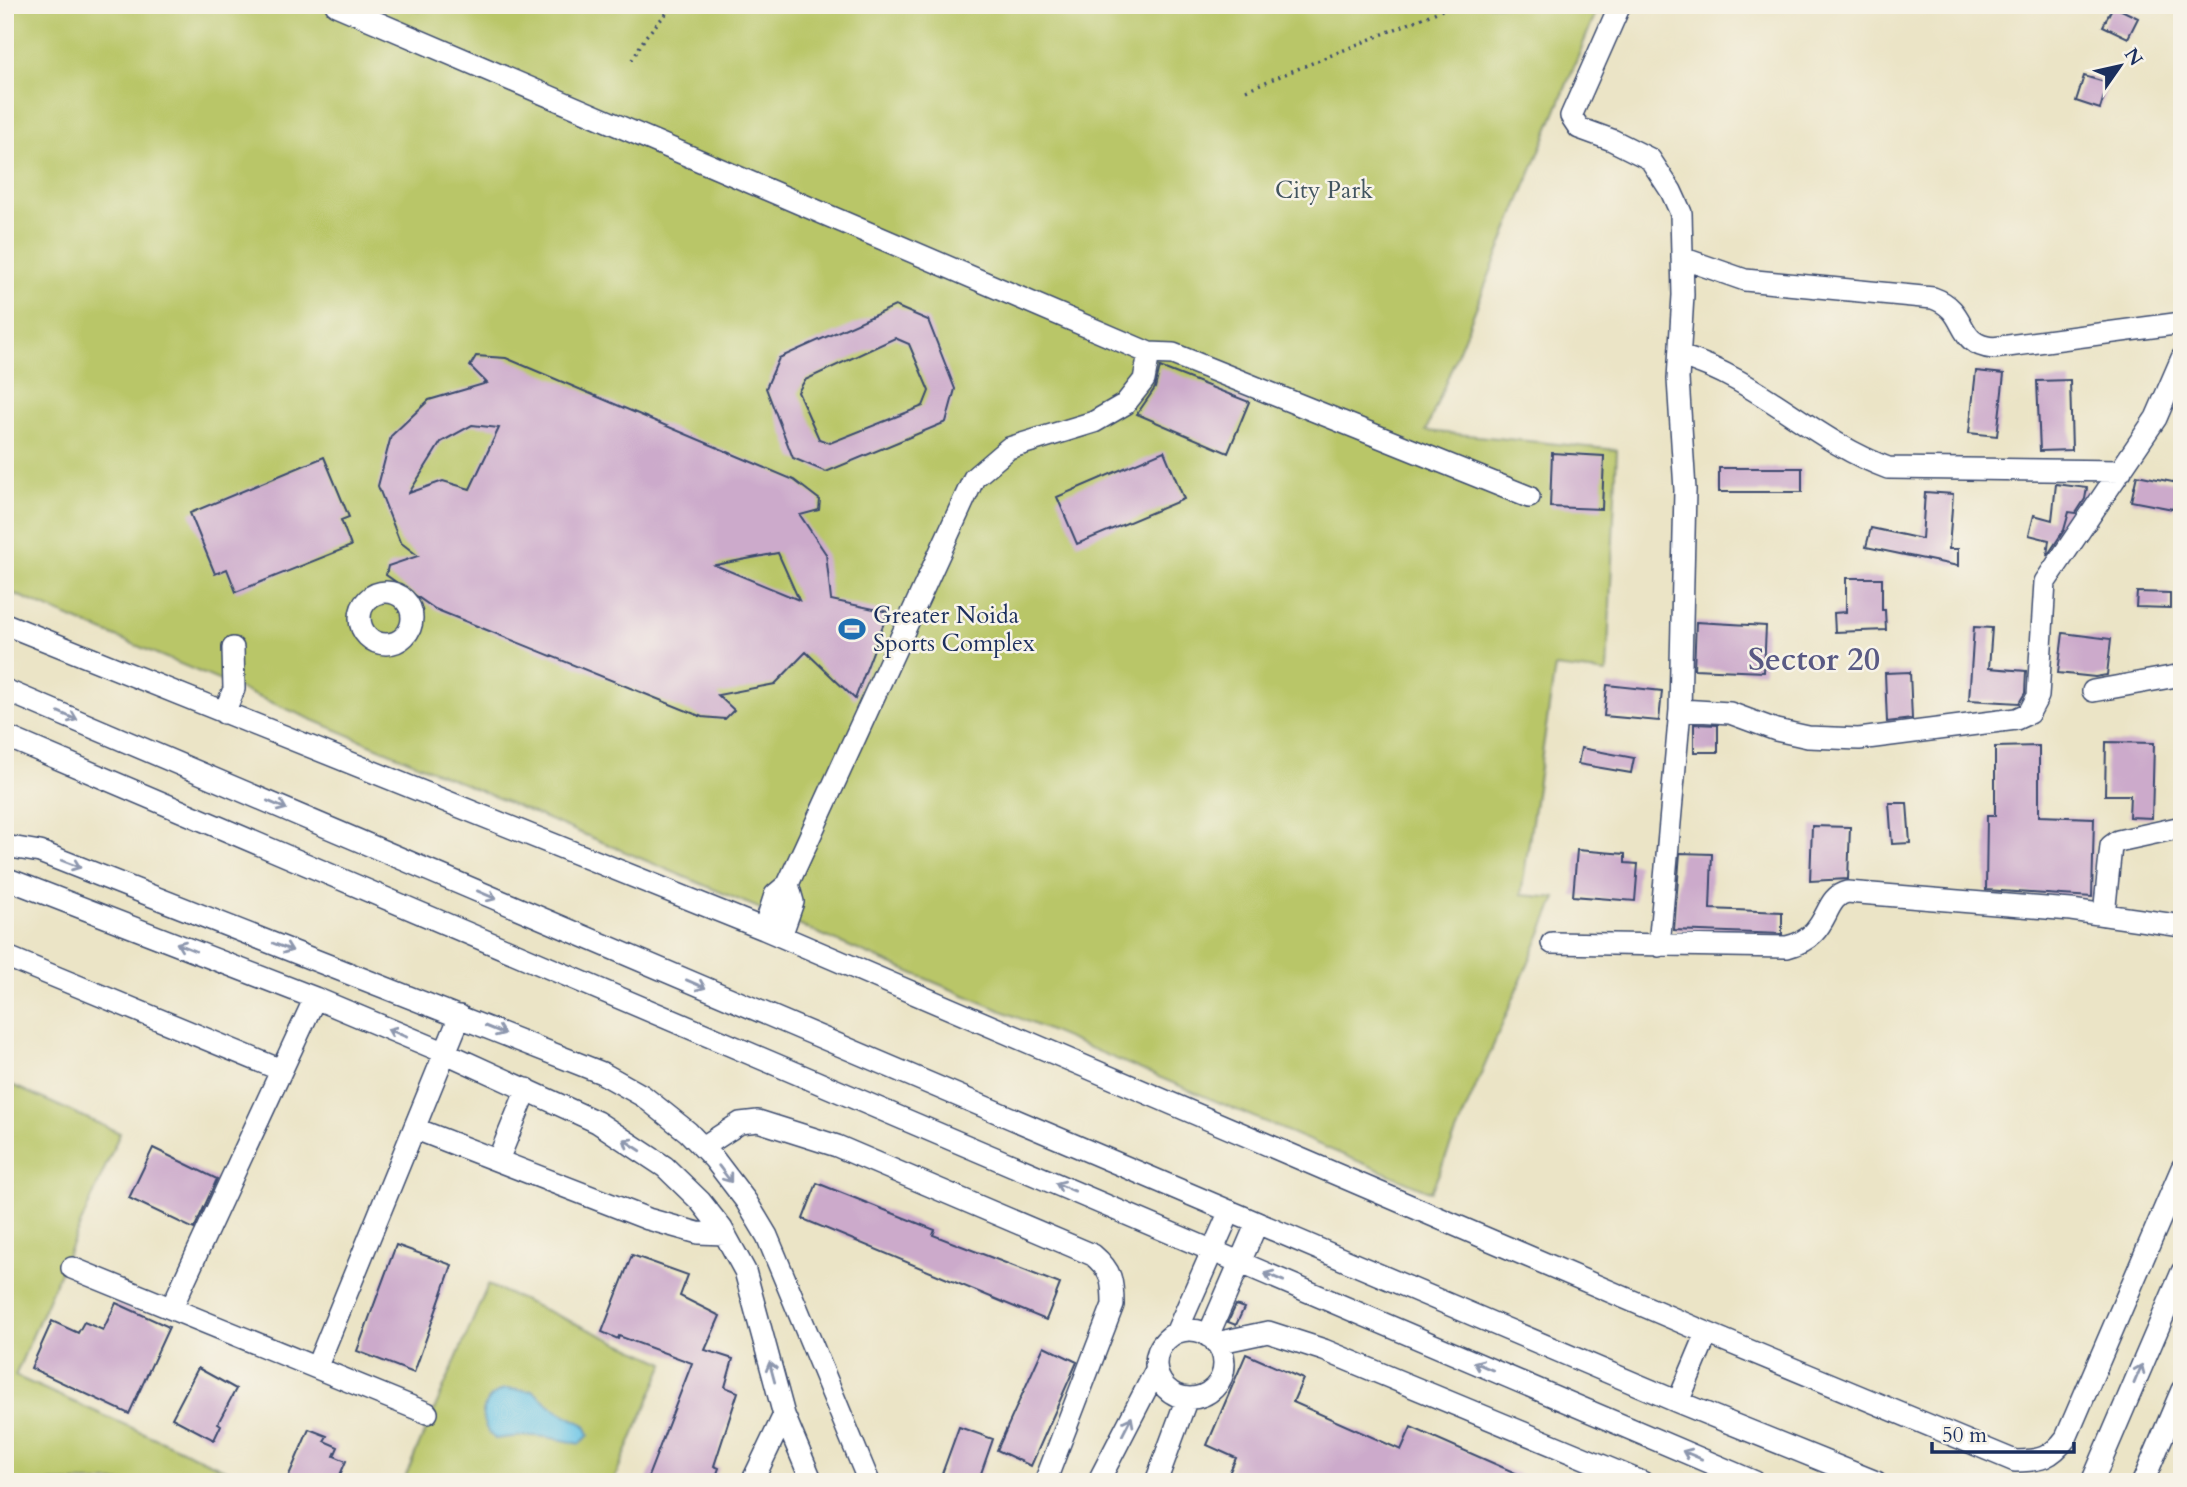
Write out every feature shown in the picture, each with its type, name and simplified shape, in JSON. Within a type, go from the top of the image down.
[{"type":"street","points":[[336,5],[1149,353],[1173,354],[1529,497]]},
{"type":"street","points":[[1620,5],[1571,116],[1579,128],[1612,140],[1650,159],[1681,214],[1680,421],[1685,477],[1680,710],[1659,946]]},
{"type":"street","points":[[1682,258],[1745,280],[1933,298],[1952,307],[1969,339],[1980,346],[1993,348],[2182,323]]},
{"type":"street","points":[[773,933],[775,895],[788,884],[974,478],[1009,448],[1094,422],[1125,404],[1144,380],[1149,353]]},
{"type":"street","points":[[1680,356],[1743,381],[1863,459],[1888,468],[2121,471]]},
{"type":"street","points":[[1680,710],[1730,713],[1776,730],[1808,737],[1859,738],[2016,719],[2029,713],[2038,696],[2045,582],[2164,403],[2182,358]]},
{"type":"street","points":[[5,624],[773,933],[1707,1333],[2015,1461],[2042,1461],[2056,1452],[2066,1438],[2182,1168]]},
{"type":"street","points":[[224,713],[234,689],[233,648]]},
{"type":"street","points":[[2093,691],[2182,675]]},
{"type":"street","points":[[5,690],[1678,1402],[1876,1482]]},
{"type":"street","points":[[5,736],[1755,1482]]},
{"type":"street","points":[[2104,915],[2111,846],[2118,841],[2182,827]]},
{"type":"street","points":[[5,846],[40,852],[460,1016],[602,1073],[643,1096],[703,1147],[746,1201],[767,1236],[869,1482]]},
{"type":"street","points":[[5,878],[315,998],[446,1053],[597,1122],[665,1167],[700,1201],[725,1234],[745,1271],[784,1415],[812,1482]]},
{"type":"street","points":[[1552,943],[1787,947],[1802,943],[1816,933],[1834,899],[1847,892],[2104,915],[2182,926]]},
{"type":"street","points":[[5,956],[281,1070]]},
{"type":"street","points":[[172,1307],[315,998]]},
{"type":"street","points":[[317,1366],[460,1016]]},
{"type":"street","points":[[498,1160],[527,1089]]},
{"type":"street","points":[[703,1147],[740,1123],[758,1121],[837,1146],[1093,1255],[1105,1266],[1113,1278],[1113,1305],[1045,1482]]},
{"type":"street","points":[[416,1129],[679,1229],[725,1234]]},
{"type":"street","points":[[1098,1482],[1156,1370],[1160,1348],[1175,1333],[1230,1211]]},
{"type":"street","points":[[1212,1339],[1239,1262],[1257,1223]]},
{"type":"street","points":[[72,1268],[427,1413]]},
{"type":"street","points":[[2090,1480],[2182,1272]]},
{"type":"street","points":[[1156,1370],[1167,1389],[1187,1398],[1208,1393],[1222,1375],[1222,1353],[1212,1339],[1197,1331],[1175,1333]]},
{"type":"street","points":[[1212,1339],[1268,1332],[1324,1350],[1643,1482]]},
{"type":"street","points":[[1678,1402],[1707,1333]]},
{"type":"street","points":[[2143,1482],[2182,1390]]},
{"type":"street","points":[[1156,1482],[1187,1398]]},
{"type":"street","points":[[752,1482],[784,1415]]},
{"type":"path","points":[[632,60],[646,36],[674,5]]},
{"type":"path","points":[[1246,90],[1454,5]]},
{"type":"green space","name":"Greater Noida Sports Complex","points":[[5,5],[404,5],[419,11],[422,5],[1599,5],[1426,431],[1617,450],[1607,673],[1555,667],[1521,895],[1556,898],[1431,1192],[5,590]]},
{"type":"green space","points":[[5,1082],[120,1133],[15,1376],[254,1482],[5,1482]]},
{"type":"green space","points":[[488,1285],[665,1363],[613,1482],[403,1482]]},
{"type":"water","points":[[505,1389],[533,1391],[556,1410],[585,1425],[589,1435],[580,1444],[538,1436],[495,1439],[485,1425],[484,1411],[490,1398]]},
{"type":"building","points":[[2113,6],[2138,18],[2128,38],[2103,26]]},
{"type":"building","points":[[2084,76],[2108,83],[2100,109],[2076,101]]},
{"type":"building","points":[[895,306],[928,320],[955,389],[946,422],[826,472],[793,458],[766,388],[779,358]],"holes":[[[895,338],[909,344],[929,391],[923,406],[830,443],[819,439],[798,392],[805,380]]]},
{"type":"building","points":[[476,356],[506,358],[794,480],[820,500],[819,510],[800,515],[826,554],[831,600],[888,612],[855,699],[806,652],[775,684],[718,695],[734,710],[725,719],[702,717],[435,609],[386,575],[388,566],[418,556],[400,542],[378,486],[391,436],[429,400],[487,383],[470,366]],"holes":[[[472,425],[499,428],[470,489],[443,481],[409,493],[441,442]],[[778,553],[799,600],[715,565]]]},
{"type":"building","points":[[1160,367],[1249,402],[1228,453],[1137,414],[1155,388]]},
{"type":"building","points":[[1976,371],[2004,374],[1997,436],[1969,433]]},
{"type":"building","points":[[2070,380],[2072,450],[2040,451],[2037,381]]},
{"type":"building","points":[[1164,451],[1184,499],[1077,544],[1057,497]]},
{"type":"building","points":[[1552,453],[1604,456],[1602,509],[1550,507]]},
{"type":"building","points":[[324,457],[349,517],[341,520],[351,546],[236,592],[227,569],[215,574],[190,513]]},
{"type":"building","points":[[1719,468],[1802,468],[1802,492],[1719,492]]},
{"type":"building","points":[[2137,475],[2178,483],[2173,509],[2131,501]]},
{"type":"building","points":[[2056,484],[2087,488],[2085,499],[2076,513],[2069,512],[2064,530],[2047,556],[2049,540],[2029,535],[2034,515],[2052,520]]},
{"type":"building","points":[[1925,492],[1953,494],[1949,549],[1958,549],[1958,566],[1866,547],[1871,528],[1922,539]]},
{"type":"building","points":[[1846,578],[1882,578],[1882,610],[1885,610],[1886,630],[1835,632],[1834,613],[1846,612]]},
{"type":"building","points":[[2137,592],[2170,593],[2170,608],[2136,607]]},
{"type":"building","points":[[1696,622],[1766,626],[1764,672],[1694,669]]},
{"type":"building","points":[[1974,627],[1992,628],[1989,668],[2026,671],[2025,693],[2019,703],[1969,700]]},
{"type":"building","points":[[2063,633],[2111,639],[2107,675],[2095,677],[2058,673]]},
{"type":"building","points":[[1910,672],[1912,719],[1887,722],[1885,673]]},
{"type":"building","points":[[1607,685],[1662,691],[1659,721],[1604,716]]},
{"type":"building","points":[[1694,724],[1718,725],[1718,752],[1694,752]]},
{"type":"building","points":[[2106,742],[2154,743],[2152,818],[2129,817],[2130,795],[2105,795]]},
{"type":"building","points":[[2039,746],[2039,816],[2094,818],[2092,897],[1986,890],[1987,816],[1995,816],[1995,747]]},
{"type":"building","points":[[1581,748],[1634,758],[1631,773],[1578,764]]},
{"type":"building","points":[[1889,803],[1907,803],[1910,843],[1892,844]]},
{"type":"building","points":[[1812,826],[1850,827],[1848,879],[1810,881]]},
{"type":"building","points":[[1577,850],[1625,854],[1625,863],[1638,864],[1635,901],[1573,896]]},
{"type":"building","points":[[1680,853],[1712,854],[1710,909],[1782,912],[1782,934],[1674,930]]},
{"type":"building","points":[[153,1148],[217,1179],[194,1229],[129,1198]]},
{"type":"building","points":[[817,1183],[935,1230],[933,1235],[1060,1284],[1046,1320],[803,1219]]},
{"type":"building","points":[[396,1245],[452,1265],[414,1373],[357,1351]]},
{"type":"building","points":[[632,1255],[688,1275],[680,1296],[720,1316],[705,1350],[733,1359],[725,1387],[738,1392],[714,1466],[719,1468],[714,1482],[646,1482],[692,1363],[602,1332]]},
{"type":"building","points":[[116,1303],[169,1327],[129,1414],[31,1368],[52,1321],[78,1333],[84,1322],[103,1330]]},
{"type":"building","points":[[1236,1305],[1244,1308],[1236,1325],[1228,1322]]},
{"type":"building","points":[[1044,1346],[1077,1362],[1031,1466],[997,1450]]},
{"type":"building","points":[[1246,1354],[1303,1379],[1293,1402],[1401,1450],[1411,1427],[1536,1482],[1225,1482],[1236,1458],[1207,1445]]},
{"type":"building","points":[[198,1368],[236,1389],[218,1423],[221,1425],[214,1440],[172,1418]]},
{"type":"building","points":[[959,1427],[993,1439],[978,1482],[939,1482]]},
{"type":"building","points":[[309,1429],[327,1436],[324,1441],[338,1447],[334,1456],[346,1461],[337,1482],[286,1482]]},
{"type":"place","name":"Greater Noida Sports Complex","points":[[852,629]]},
{"type":"district","name":"Sector 20","points":[[1814,659]]},
{"type":"park label","name":"City Park","points":[[1324,190]]}]
